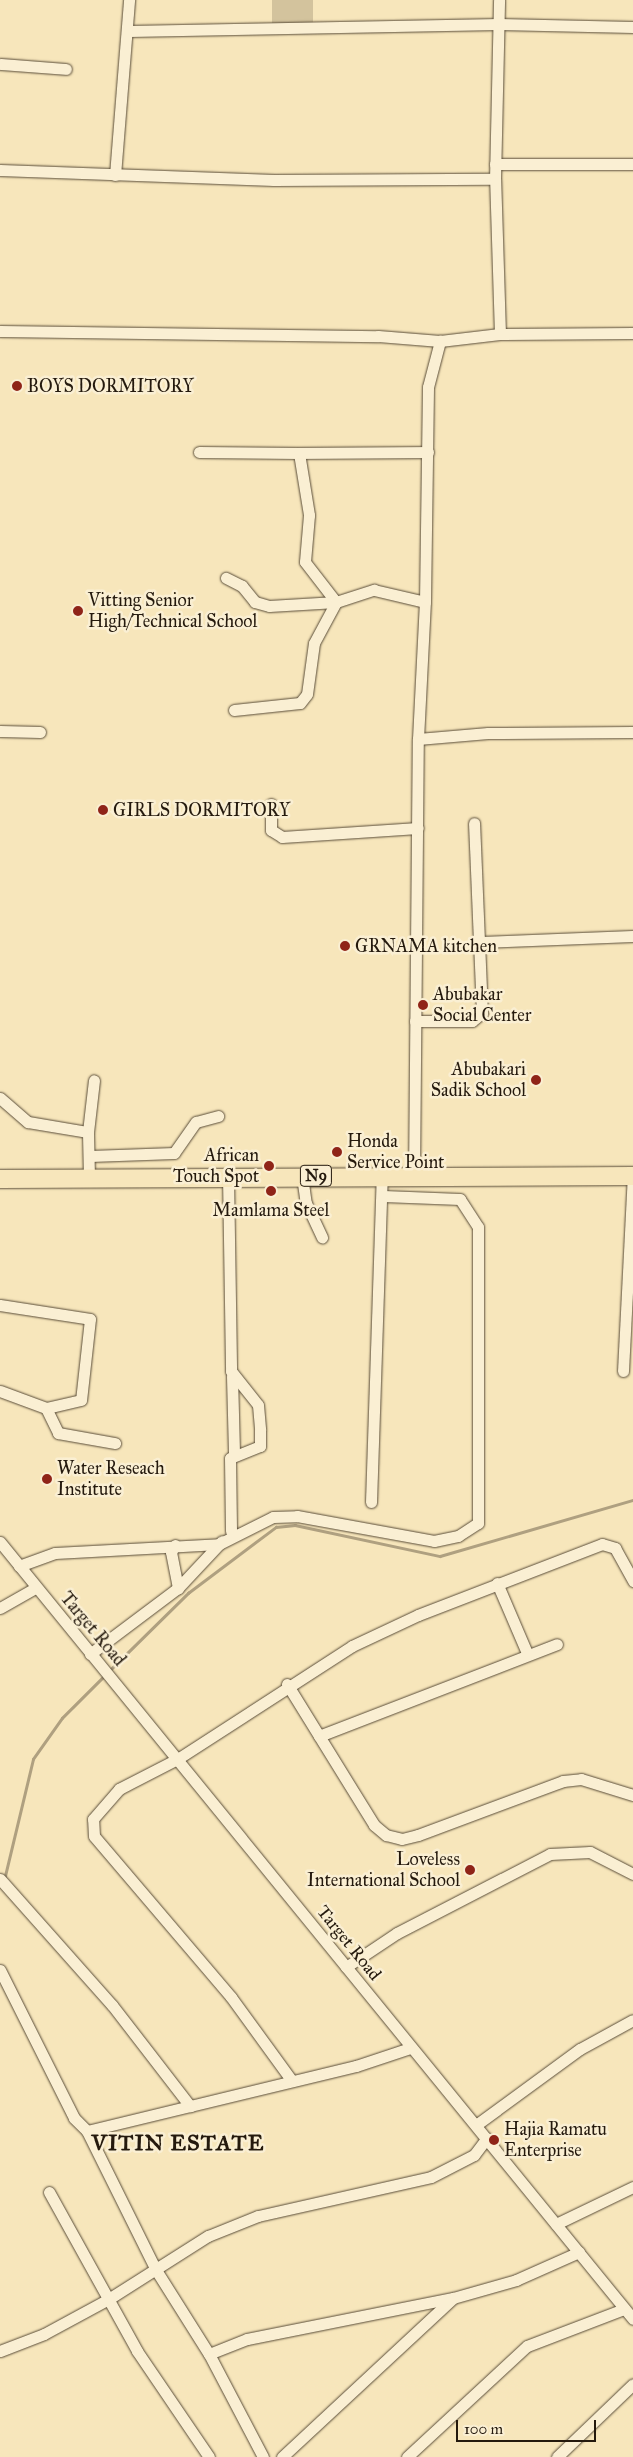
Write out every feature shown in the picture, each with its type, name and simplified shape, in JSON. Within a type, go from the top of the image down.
[{"type":"highway","name":"N9","points":[[0,1179],[228,1175],[414,1177],[633,1176]]},
{"type":"street","points":[[115,175],[129,31],[129,0]]},
{"type":"street","points":[[499,0],[495,179],[500,334]]},
{"type":"street","points":[[129,31],[499,24],[633,28]]},
{"type":"street","points":[[0,64],[66,69]]},
{"type":"street","points":[[495,164],[633,164]]},
{"type":"street","points":[[0,170],[274,180],[495,179]]},
{"type":"street","points":[[0,331],[378,336],[440,341],[500,334],[633,333]]},
{"type":"street","points":[[414,1177],[418,739],[425,602],[428,387],[440,341]]},
{"type":"street","points":[[199,452],[428,452]]},
{"type":"street","points":[[299,452],[309,515],[305,562],[336,602]]},
{"type":"street","points":[[226,578],[242,586],[255,602],[269,606],[336,602],[374,590],[425,602]]},
{"type":"street","points":[[234,710],[300,703],[307,694],[314,643],[336,602]]},
{"type":"street","points":[[0,731],[40,732]]},
{"type":"street","points":[[418,739],[488,733],[633,732]]},
{"type":"street","points":[[271,804],[271,830],[282,837],[418,828]]},
{"type":"street","points":[[415,1021],[479,1019],[481,942],[474,822]]},
{"type":"street","points":[[481,942],[633,936]]},
{"type":"street","points":[[90,1177],[88,1132],[94,1080]]},
{"type":"street","points":[[0,1098],[28,1122],[88,1132]]},
{"type":"street","points":[[90,1156],[174,1153],[196,1122],[218,1116]]},
{"type":"street","points":[[92,1657],[178,1588],[231,1531],[234,1521],[228,1502],[234,1454],[228,1175]]},
{"type":"street","points":[[302,1176],[306,1203],[322,1238]]},
{"type":"street","points":[[371,1502],[383,1196],[382,1176]]},
{"type":"street","points":[[623,1371],[628,1345],[633,1176]]},
{"type":"street","points":[[19,1566],[54,1553],[175,1544],[219,1544],[253,1529],[273,1517],[297,1516],[434,1541],[458,1536],[478,1523],[478,1227],[460,1199],[383,1196]]},
{"type":"street","points":[[0,1305],[90,1319],[84,1393],[80,1400],[46,1408],[0,1391]]},
{"type":"street","points":[[232,1376],[254,1398],[260,1416],[260,1446],[234,1454]]},
{"type":"street","points":[[46,1408],[58,1433],[115,1443]]},
{"type":"street","points":[[231,1531],[253,1529]]},
{"type":"street","name":"Target Road","points":[[0,1542],[92,1657],[179,1758],[410,2048],[476,2125],[633,2319]]},
{"type":"street","points":[[175,1544],[171,1552],[178,1588]]},
{"type":"street","points":[[292,2081],[231,1997],[94,1836],[93,1819],[119,1789],[179,1758],[287,1684],[352,1646],[497,1582],[602,1544],[615,1548],[633,1580]]},
{"type":"street","points":[[497,1582],[527,1653]]},
{"type":"street","points":[[0,1608],[35,1588]]},
{"type":"street","points":[[319,1736],[527,1653],[557,1644]]},
{"type":"street","points":[[287,1684],[374,1825],[402,1838],[563,1781],[581,1779],[633,1795]]},
{"type":"street","points":[[346,1967],[397,1933],[550,1854],[590,1852],[633,1874]]},
{"type":"street","points":[[4,1883],[112,2005],[190,2106]]},
{"type":"street","points":[[0,1970],[74,2118],[87,2131],[156,2270],[209,2354],[263,2457]]},
{"type":"street","points":[[476,2125],[580,2049],[633,2020]]},
{"type":"street","points":[[87,2131],[292,2081],[410,2048]]},
{"type":"street","points":[[0,2351],[44,2334],[107,2300],[208,2236],[258,2216],[431,2177],[468,2159],[486,2138]]},
{"type":"street","points":[[556,2224],[633,2187]]},
{"type":"street","points":[[49,2192],[107,2300],[162,2391],[187,2419],[210,2457]]},
{"type":"street","points":[[209,2354],[267,2335],[453,2298],[516,2280],[579,2252]]},
{"type":"street","points":[[282,2457],[453,2298]]},
{"type":"street","points":[[408,2457],[527,2346],[624,2309]]},
{"type":"street","points":[[557,2457],[633,2384]]},
{"type":"shaded area","points":[[272,0],[313,0],[313,24],[272,24]]},
{"type":"waterway","points":[[110,1670],[188,1593],[276,1527],[295,1525],[440,1556],[633,1500]]},
{"type":"waterway","points":[[4,1880],[33,1759],[62,1718],[104,1676]]},
{"type":"place","name":"BOYS DORMITORY","points":[[17,386]]},
{"type":"place","name":"Vitting Senior High/Technical School","points":[[78,611]]},
{"type":"place","name":"GIRLS DORMITORY","points":[[103,810]]},
{"type":"place","name":"GRNAMA kitchen","points":[[345,946]]},
{"type":"place","name":"Abubakar Social Center","points":[[423,1005]]},
{"type":"place","name":"Abubakari Sadik School","points":[[536,1080]]},
{"type":"place","name":"Honda Service Point","points":[[337,1152]]},
{"type":"place","name":"African Touch Spot","points":[[269,1166]]},
{"type":"place","name":"Mamlama Steel","points":[[271,1191]]},
{"type":"place","name":"Water Reseach Institute","points":[[47,1479]]},
{"type":"place","name":"Loveless International School","points":[[470,1870]]},
{"type":"place","name":"Hajia Ramatu Enterprise","points":[[494,2140]]},
{"type":"district","name":"VITIN ESTATE","points":[[178,2143]]}]
